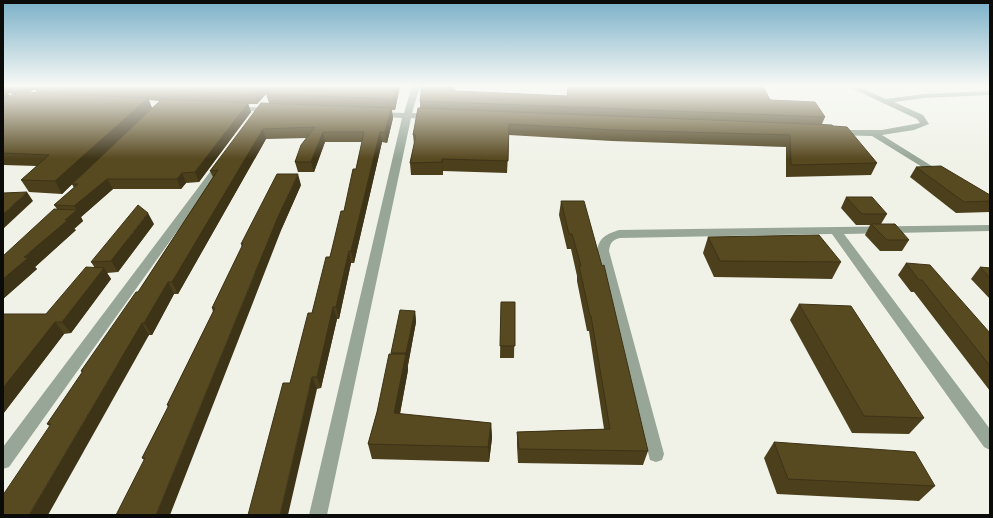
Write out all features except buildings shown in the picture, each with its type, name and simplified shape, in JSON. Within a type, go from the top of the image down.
[{"type":"street","points":[[251,122],[259,110]]},
{"type":"street","points":[[318,515],[409,110]]},
{"type":"street","points":[[827,132],[875,134],[899,131],[925,124],[920,117],[905,110]]},
{"type":"street","points":[[368,114],[439,117]]},
{"type":"street","points":[[875,134],[952,182]]},
{"type":"street","points":[[3,461],[227,154]]},
{"type":"street","points":[[656,454],[603,251],[604,242],[608,237],[619,234],[990,228]]},
{"type":"street","points":[[836,231],[990,442]]}]
